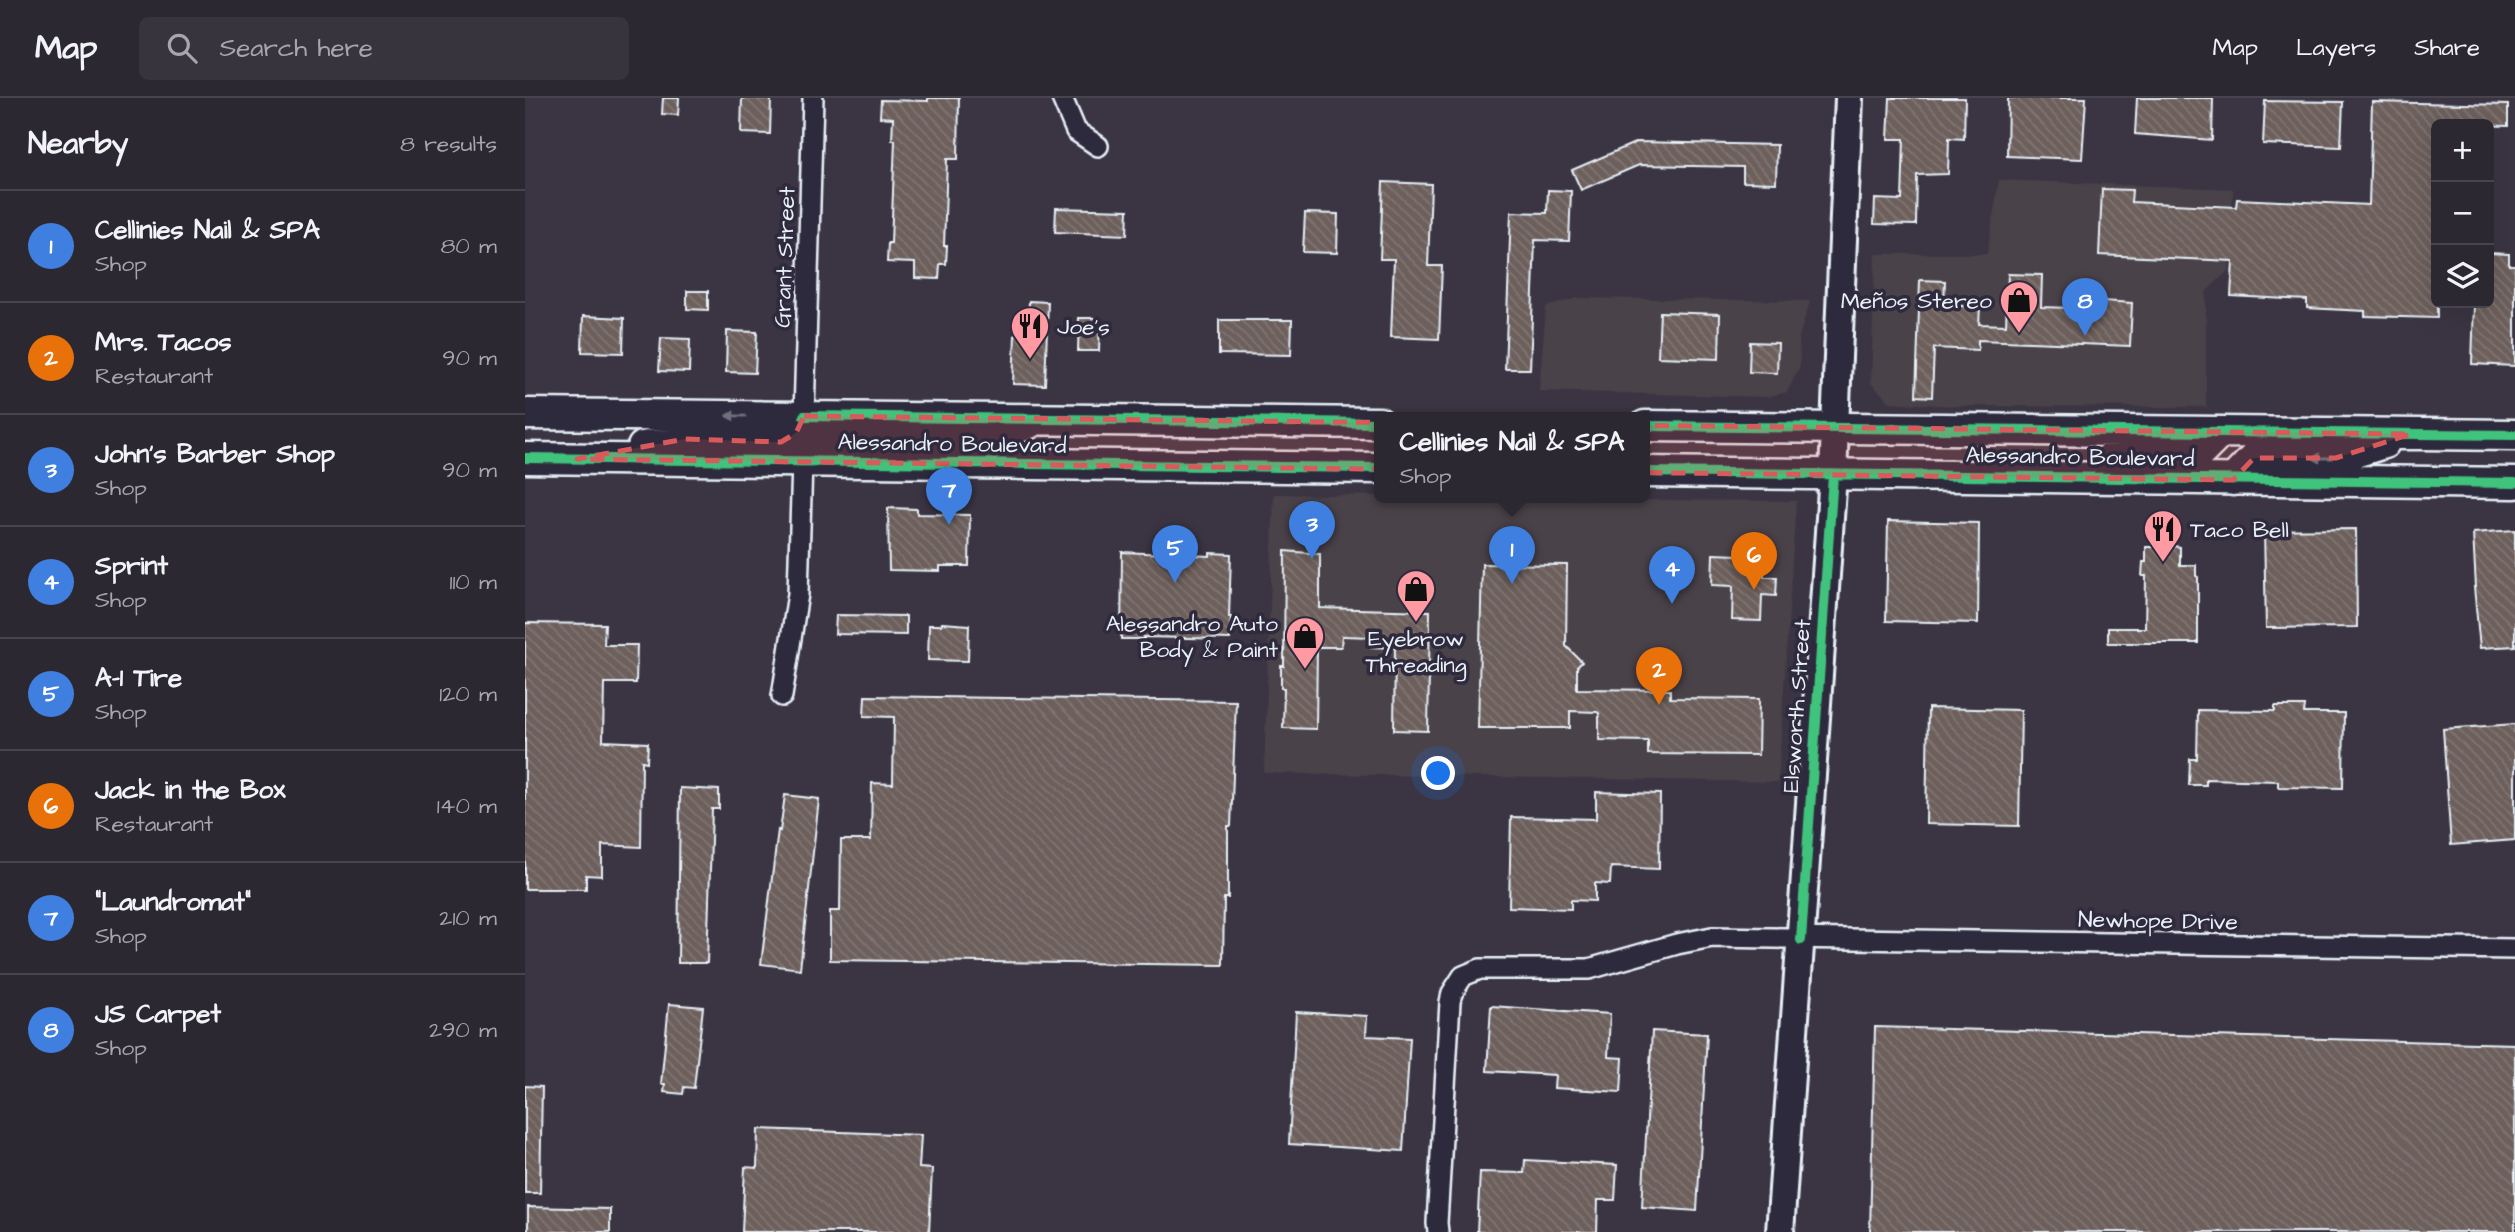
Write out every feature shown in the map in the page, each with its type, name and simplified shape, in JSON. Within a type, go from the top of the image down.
[{"type":"main road","name":"Alessandro Boulevard","points":[[525,414],[1374,423]]},
{"type":"main road","points":[[577,459],[685,439],[781,442],[796,433],[804,416]]},
{"type":"main road","points":[[802,463],[809,448],[830,438],[990,439],[1039,419]]},
{"type":"main road","name":"Alessandro Boulevard","points":[[1650,426],[2515,435]]},
{"type":"main road","points":[[2063,477],[2114,457],[2195,458],[2220,433]]},
{"type":"main road","points":[[2233,480],[2253,458],[2336,458],[2411,434]]},
{"type":"main road","name":"Alessandro Boulevard","points":[[525,458],[1374,468]]},
{"type":"main road","name":"Alessandro Boulevard","points":[[1650,472],[2515,483]]},
{"type":"street","name":"Grant Street","points":[[804,416],[813,98]]},
{"type":"street","points":[[1062,98],[1076,131],[1098,146]]},
{"type":"street","name":"Elsworth Street","points":[[1780,1232],[1833,475],[1849,98]]},
{"type":"street","points":[[782,696],[798,594],[802,463]]},
{"type":"street","name":"Newhope Drive","points":[[1438,1232],[1450,1002],[1452,993],[1463,976],[1481,969],[1589,969],[1712,937],[2515,949]]},
{"type":"highlighted area","points":[[804,416],[2411,434],[2336,458],[2254,458],[2233,480],[577,459],[685,439],[781,442],[796,433]]},
{"type":"shaded area","points":[[1999,180],[2233,189],[2229,270],[2206,292],[2208,407],[1955,406],[1890,402],[1871,383],[1875,254],[1987,254]]},
{"type":"shaded area","points":[[1577,298],[1810,301],[1799,337],[1800,366],[1787,392],[1767,397],[1539,391],[1546,307]]},
{"type":"shaded area","points":[[1274,494],[1374,496],[1374,503],[1796,501],[1778,782],[1264,773]]},
{"type":"building","points":[[663,98],[679,98],[678,115],[662,114]]},
{"type":"building","points":[[742,98],[771,99],[770,134],[741,133]]},
{"type":"building","points":[[928,98],[959,98],[958,159],[947,159],[944,246],[947,246],[946,264],[940,264],[939,279],[915,278],[915,263],[887,262],[888,243],[891,243],[895,140],[892,140],[893,118],[880,117],[881,100],[928,101]]},
{"type":"building","points":[[1890,98],[1965,98],[1964,139],[1949,138],[1948,174],[1917,175],[1916,225],[1874,224],[1875,199],[1902,200],[1904,139],[1888,139]]},
{"type":"building","points":[[2008,98],[2086,98],[2082,159],[2007,156]]},
{"type":"building","points":[[2137,98],[2213,98],[2212,140],[2135,134]]},
{"type":"building","points":[[2265,101],[2343,102],[2341,147],[2263,144]]},
{"type":"building","points":[[2372,102],[2508,105],[2508,126],[2494,126],[2494,119],[2431,119],[2431,308],[2437,308],[2437,318],[2365,316],[2365,311],[2307,308],[2307,300],[2231,296],[2233,261],[2099,255],[2102,189],[2132,190],[2131,202],[2236,207],[2237,199],[2369,205]]},
{"type":"building","points":[[1637,142],[1777,145],[1776,183],[1743,182],[1743,167],[1639,165],[1581,190],[1572,170]]},
{"type":"building","points":[[1383,182],[1431,184],[1428,266],[1442,266],[1439,339],[1391,337],[1394,259],[1380,259]]},
{"type":"building","points":[[1548,190],[1571,191],[1569,241],[1535,240],[1530,369],[1505,369],[1511,212],[1547,213]]},
{"type":"building","points":[[1056,208],[1128,210],[1127,235],[1055,232]]},
{"type":"building","points":[[1305,213],[1338,214],[1337,253],[1303,252]]},
{"type":"building","points":[[2494,253],[2509,254],[2509,265],[2515,265],[2515,366],[2472,364],[2474,308],[2494,308]]},
{"type":"building","points":[[2008,274],[2042,275],[2041,307],[2103,309],[2103,301],[2132,303],[2130,346],[1978,340],[1978,350],[1934,348],[1932,397],[1916,396],[1920,280],[1945,281],[1944,305],[1980,307],[1979,324],[2006,325]]},
{"type":"building","points":[[687,291],[708,291],[708,310],[687,309]]},
{"type":"building","name":"Joe's","points":[[1029,301],[1048,302],[1045,385],[1013,384],[1015,335],[1028,335]]},
{"type":"building","points":[[1660,312],[1720,314],[1719,359],[1658,357]]},
{"type":"building","points":[[583,316],[624,318],[623,353],[582,352]]},
{"type":"building","points":[[1079,318],[1100,318],[1099,351],[1078,351]]},
{"type":"building","points":[[1219,320],[1292,320],[1291,355],[1219,354]]},
{"type":"building","points":[[727,331],[757,332],[755,373],[726,372]]},
{"type":"building","points":[[661,338],[690,339],[689,372],[659,371]]},
{"type":"building","points":[[1750,342],[1778,343],[1777,373],[1749,372]]},
{"type":"building","points":[[888,508],[917,509],[917,514],[970,515],[969,566],[940,566],[940,571],[889,570]]},
{"type":"building","points":[[1888,521],[1979,523],[1978,623],[1886,621]]},
{"type":"building","points":[[2356,529],[2357,627],[2266,628],[2264,530]]},
{"type":"building","points":[[2515,530],[2515,646],[2480,648],[2474,587],[2473,533]]},
{"type":"building","points":[[2156,544],[2180,547],[2180,565],[2196,565],[2198,643],[2108,643],[2108,628],[2145,628],[2146,576],[2142,576],[2143,562],[2146,562],[2146,547],[2156,547]]},
{"type":"building","points":[[1285,551],[1320,554],[1320,608],[1430,611],[1428,731],[1394,730],[1395,648],[1371,647],[1371,637],[1344,636],[1341,647],[1317,647],[1316,729],[1283,728],[1284,688],[1281,688],[1281,666],[1284,666]]},
{"type":"building","points":[[1122,552],[1210,556],[1210,553],[1231,554],[1230,639],[1121,639]]},
{"type":"building","points":[[1713,554],[1764,556],[1764,577],[1777,577],[1776,596],[1762,595],[1761,621],[1732,620],[1733,586],[1712,585]]},
{"type":"building","points":[[1482,564],[1567,565],[1566,646],[1582,662],[1577,667],[1577,689],[1670,690],[1670,698],[1759,699],[1758,755],[1648,754],[1648,741],[1599,740],[1597,712],[1570,711],[1570,728],[1478,728]]},
{"type":"building","points":[[836,615],[906,616],[906,635],[835,634]]},
{"type":"building","points":[[525,623],[605,624],[604,645],[637,645],[636,683],[604,683],[603,741],[648,743],[647,762],[642,761],[641,847],[602,845],[602,876],[586,875],[586,889],[525,889]]},
{"type":"building","points":[[929,625],[969,625],[968,661],[928,660]]},
{"type":"building","points":[[865,696],[1236,701],[1231,826],[1228,826],[1228,898],[1224,898],[1223,965],[830,960],[830,911],[840,911],[841,840],[871,840],[872,783],[893,784],[894,717],[864,716]]},
{"type":"building","points":[[2275,706],[2305,706],[2304,713],[2344,713],[2343,788],[2278,787],[2278,781],[2206,779],[2206,785],[2189,785],[2190,759],[2197,759],[2198,710],[2275,711]]},
{"type":"building","points":[[1928,708],[2021,710],[2019,826],[1926,824]]},
{"type":"building","points":[[2515,724],[2515,840],[2451,845],[2443,729]]},
{"type":"building","points":[[680,788],[719,790],[719,809],[712,809],[707,963],[678,963]]},
{"type":"building","points":[[1596,792],[1660,794],[1659,869],[1611,867],[1610,884],[1595,883],[1595,901],[1571,900],[1571,909],[1509,907],[1511,817],[1596,819]]},
{"type":"building","points":[[785,795],[819,799],[800,969],[761,964]]},
{"type":"building","points":[[669,1004],[703,1007],[694,1088],[684,1087],[683,1094],[664,1092],[665,1084],[661,1084]]},
{"type":"building","points":[[1491,1006],[1610,1014],[1608,1057],[1623,1058],[1621,1092],[1554,1088],[1555,1075],[1487,1071]]},
{"type":"building","points":[[1296,1012],[1367,1016],[1366,1036],[1410,1038],[1403,1151],[1289,1144]]},
{"type":"building","points":[[1875,1027],[2515,1044],[2515,1232],[1870,1232]]},
{"type":"building","points":[[1652,1031],[1707,1034],[1697,1211],[1642,1207]]},
{"type":"building","points":[[525,1086],[542,1087],[540,1193],[525,1193]]},
{"type":"building","points":[[758,1129],[921,1135],[919,1168],[932,1169],[929,1232],[742,1232],[745,1167],[757,1168]]},
{"type":"building","points":[[1525,1160],[1617,1165],[1615,1200],[1598,1200],[1597,1232],[1477,1232],[1480,1172],[1524,1173]]},
{"type":"building","points":[[528,1207],[610,1209],[610,1232],[528,1232]]},
{"type":"cycle path","points":[[804,416],[1374,423]]},
{"type":"cycle path","points":[[1650,426],[2515,435]]},
{"type":"cycle path","points":[[525,458],[1374,468]]},
{"type":"cycle path","points":[[1650,472],[2515,483]]},
{"type":"cycle path","points":[[1801,940],[1833,475]]},
{"type":"place","name":"Meños Stereo","points":[[2019,334]]},
{"type":"place","name":"JS Carpet","points":[[2085,336]]},
{"type":"place","name":"Joe's","points":[[1030,360]]},
{"type":"place","name":"\"Laundromat\"","points":[[949,525]]},
{"type":"place","name":"John's Barber Shop","points":[[1312,559]]},
{"type":"place","name":"Taco Bell","points":[[2163,563]]},
{"type":"place","name":"A-1 Tire","points":[[1175,583]]},
{"type":"place","name":"Cellinies Nail & SPA","points":[[1512,584]]},
{"type":"place","name":"Jack in the Box","points":[[1754,590]]},
{"type":"place","name":"Sprint","points":[[1672,604]]},
{"type":"place","name":"Eyebrow Threading","points":[[1416,623]]},
{"type":"place","name":"Alessandro Auto Body & Paint","points":[[1305,670]]},
{"type":"place","name":"Mrs. Tacos","points":[[1659,705]]}]
